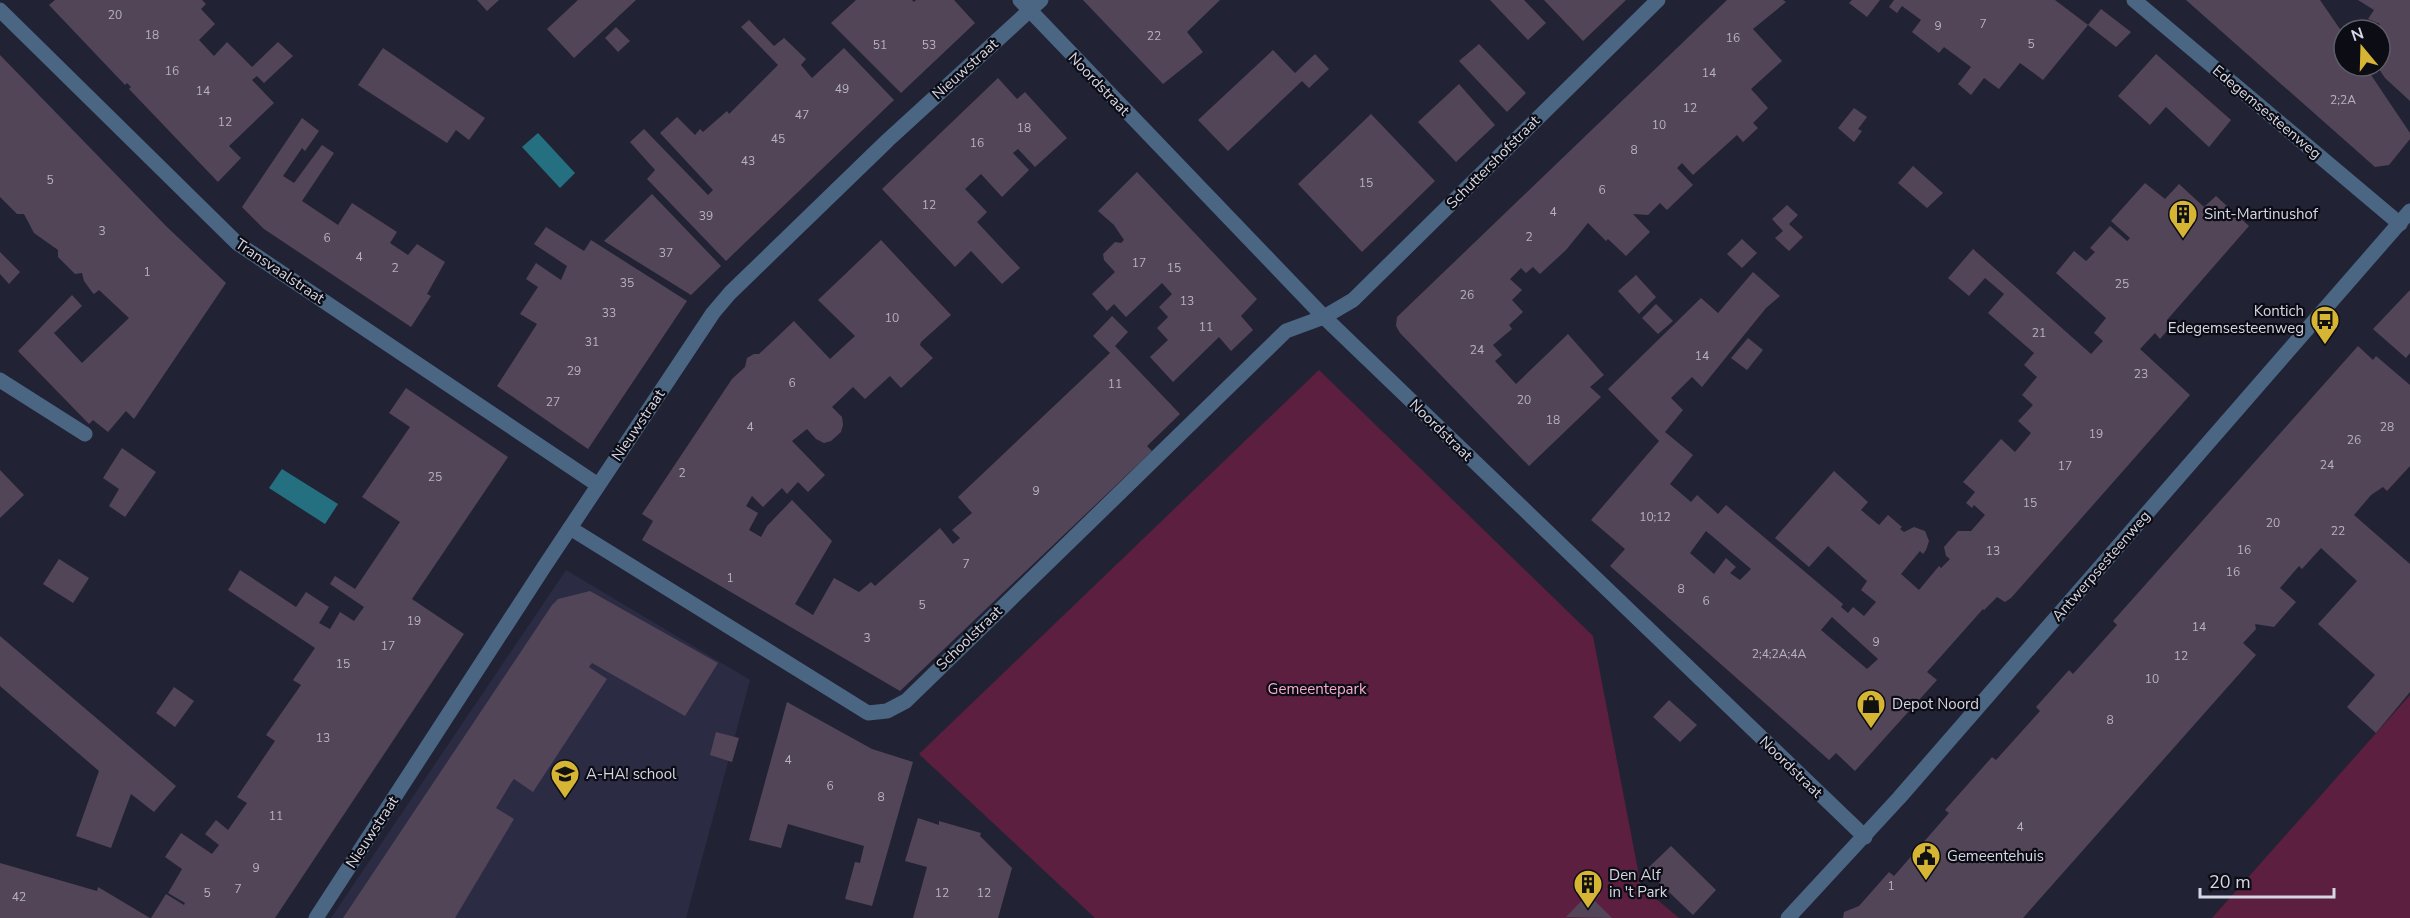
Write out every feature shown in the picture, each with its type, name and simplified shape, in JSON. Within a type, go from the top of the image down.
[{"type":"street","name":"Nieuwstraat","points":[[316,918],[598,485],[713,314],[730,293],[1024,6],[1041,0]]},
{"type":"street","name":"Schuttershofstraat","points":[[1324,317],[1353,300],[1658,0]]},
{"type":"street","name":"Edegemsesteenweg","points":[[2134,0],[2400,224]]},
{"type":"street","name":"Noordstraat","points":[[1024,6],[1324,317],[1865,837]]},
{"type":"street","name":"Transvaalstraat","points":[[0,10],[237,243],[598,485]]},
{"type":"street","name":"Antwerpsesteenweg","points":[[1788,918],[1865,837],[2410,211]]},
{"type":"street","name":"Schoolstraat","points":[[570,528],[868,713],[887,711],[906,701],[1286,331],[1324,317]]},
{"type":"street","points":[[0,380],[85,434]]},
{"type":"shaded area","points":[[538,133],[575,173],[560,188],[522,147]]},
{"type":"shaded area","points":[[282,469],[338,504],[325,524],[269,488]]},
{"type":"shaded area","name":"A-HA! school","points":[[566,570],[750,680],[686,918],[331,918]]},
{"type":"green space","name":"Gemeentepark","points":[[1319,370],[1593,636],[1641,886],[1679,918],[1095,918],[919,754]]},
{"type":"green space","points":[[2410,695],[2410,918],[2212,918]]},
{"type":"building","points":[[55,0],[202,0],[206,4],[201,9],[215,24],[199,40],[214,56],[227,42],[252,67],[278,42],[293,56],[264,83],[257,76],[252,80],[274,103],[229,146],[241,158],[218,182],[129,89],[131,87],[127,83],[125,85],[49,5]]},
{"type":"building","points":[[477,0],[499,0],[487,11]]},
{"type":"building","points":[[578,0],[636,0],[574,58],[547,29]]},
{"type":"building","points":[[856,0],[912,0],[914,2],[916,0],[954,0],[975,23],[901,93],[831,23]]},
{"type":"building","points":[[1083,0],[1220,0],[1187,32],[1203,52],[1163,84]]},
{"type":"building","points":[[1490,0],[1524,0],[1546,23],[1528,40]]},
{"type":"building","points":[[1544,0],[1626,0],[1583,41]]},
{"type":"building","points":[[1727,0],[1783,0],[1786,2],[1753,29],[1782,61],[1751,89],[1768,108],[1753,123],[1758,128],[1743,142],[1737,135],[1693,175],[1682,163],[1677,168],[1693,185],[1667,210],[1660,203],[1648,215],[1633,214],[1650,232],[1626,256],[1588,223],[1566,250],[1540,274],[1533,267],[1526,273],[1521,268],[1510,279],[1522,290],[1512,300],[1523,312],[1509,325],[1512,329],[1493,345],[1502,355],[1495,361],[1516,384],[1568,334],[1604,375],[1590,387],[1601,397],[1529,466],[1400,333],[1396,326],[1397,317]]},
{"type":"building","points":[[1852,0],[1880,0],[1867,17],[1849,3]]},
{"type":"building","points":[[1894,0],[2055,0],[2088,25],[2043,80],[2020,63],[1999,89],[1984,78],[1971,95],[1958,84],[1971,67],[1944,47],[1939,53],[1912,32],[1921,20],[1902,6],[1897,13],[1889,7]]},
{"type":"building","points":[[2186,0],[2320,0],[2332,18],[2332,78],[2373,78],[2410,133],[2410,139],[2389,165],[2375,167]]},
{"type":"building","points":[[2358,0],[2410,0],[2410,101],[2385,78],[2392,78],[2392,18],[2369,18],[2374,10]]},
{"type":"building","points":[[2101,9],[2131,32],[2116,47],[2088,25]]},
{"type":"building","points":[[749,20],[774,46],[784,38],[806,59],[801,65],[812,78],[844,48],[894,100],[726,261],[647,179],[655,170],[630,142],[644,129],[708,195],[713,190],[660,133],[677,117],[695,135],[700,129],[703,132],[727,111],[729,114],[778,65],[741,27]]},
{"type":"building","points":[[616,27],[630,41],[618,52],[605,38]]},
{"type":"building","points":[[1479,44],[1526,93],[1507,112],[1459,61]]},
{"type":"building","points":[[383,48],[485,118],[469,140],[456,130],[447,143],[358,85]]},
{"type":"building","points":[[1273,50],[1295,73],[1315,54],[1329,69],[1309,88],[1302,81],[1228,151],[1198,120]]},
{"type":"building","points":[[2156,54],[2231,120],[2209,147],[2166,107],[2150,125],[2118,96]]},
{"type":"building","points":[[0,55],[166,226],[226,283],[134,419],[126,411],[108,432],[93,420],[89,424],[18,351],[72,295],[82,306],[54,333],[82,363],[129,318],[99,290],[94,294],[84,281],[82,273],[75,274],[58,257],[58,250],[34,233],[24,214],[17,214],[0,197]]},
{"type":"building","points":[[998,78],[1017,99],[1025,92],[1067,138],[1035,167],[1018,149],[1013,153],[1029,170],[1002,197],[981,174],[965,189],[987,212],[977,222],[1020,268],[1002,284],[971,251],[955,267],[882,189]]},
{"type":"building","points":[[1459,84],[1495,125],[1456,162],[1418,122]]},
{"type":"building","points":[[1854,108],[1867,117],[1858,129],[1862,131],[1854,142],[1838,128]]},
{"type":"building","points":[[1371,114],[1435,181],[1362,252],[1298,184]]},
{"type":"building","points":[[302,118],[319,131],[305,151],[302,148],[283,176],[294,183],[322,145],[334,153],[302,201],[338,225],[352,203],[397,232],[390,243],[408,255],[417,244],[445,262],[427,294],[431,296],[411,327],[264,229],[242,207]]},
{"type":"building","points":[[1913,166],[1943,193],[1927,208],[1898,183]]},
{"type":"building","points":[[1137,172],[1257,299],[1241,316],[1253,330],[1231,351],[1219,337],[1173,382],[1150,357],[1168,340],[1157,328],[1168,317],[1159,307],[1172,294],[1162,283],[1126,317],[1114,304],[1107,311],[1092,294],[1115,272],[1104,260],[1103,254],[1115,242],[1121,243],[1124,240],[1114,225],[1098,211]]},
{"type":"building","points":[[2145,183],[2165,199],[2179,184],[2204,207],[2216,196],[2249,226],[2167,320],[2172,325],[2160,339],[2155,333],[2140,349],[2190,395],[2011,598],[2005,602],[1997,597],[1983,609],[1927,672],[1937,680],[1855,771],[1836,753],[1829,760],[1610,566],[1625,549],[1591,520],[1659,441],[1608,389],[1701,298],[1718,313],[1753,272],[1780,296],[1766,308],[1702,387],[1692,377],[1671,398],[1683,410],[1665,432],[1693,455],[1670,484],[1691,502],[1697,495],[1718,514],[1726,505],[1843,604],[1841,607],[1848,613],[1853,607],[1864,616],[1876,602],[1861,590],[1867,581],[1828,546],[1809,567],[1775,538],[1834,471],[1868,502],[1861,510],[1879,525],[1888,515],[1902,527],[1900,529],[1904,532],[1914,527],[1925,531],[1929,541],[1926,550],[1923,554],[1920,551],[1901,574],[1919,590],[1939,566],[1941,568],[1950,559],[1946,556],[1944,547],[1958,531],[1971,531],[1985,515],[1974,505],[1972,508],[1966,503],[1975,492],[1963,482],[2001,439],[2015,452],[2031,433],[2018,421],[2033,405],[2022,395],[2037,377],[2024,365],[2034,353],[1988,313],[2004,294],[1985,278],[1969,296],[1948,278],[1973,249],[2091,354],[2103,341],[2094,333],[2106,318],[2056,273],[2074,251],[2086,261],[2095,252],[2090,248],[2110,226],[2127,241],[2130,238],[2111,221]],"holes":[[[1706,531],[1751,569],[1740,580],[1730,573],[1736,567],[1726,558],[1714,574],[1690,553]],[[1832,617],[1878,659],[1867,669],[1821,630]]]},
{"type":"building","points":[[652,194],[721,266],[691,295],[604,241]]},
{"type":"building","points":[[1787,205],[1798,215],[1789,224],[1803,237],[1789,251],[1775,238],[1783,231],[1772,219]]},
{"type":"building","points":[[546,227],[584,251],[591,240],[687,301],[588,449],[497,386],[537,324],[520,314],[538,287],[526,279],[536,263],[561,280],[567,266],[534,244]]},
{"type":"building","points":[[1742,239],[1757,253],[1742,268],[1727,254]]},
{"type":"building","points":[[881,240],[951,315],[921,342],[920,345],[933,358],[901,388],[890,376],[865,399],[853,387],[832,407],[842,417],[843,425],[841,432],[831,441],[824,443],[816,439],[807,429],[792,441],[825,475],[808,492],[798,482],[787,494],[782,488],[763,507],[752,496],[746,506],[758,513],[749,530],[761,537],[767,526],[792,500],[832,541],[795,604],[813,615],[834,578],[859,592],[871,582],[875,586],[940,528],[953,544],[960,538],[952,530],[972,513],[958,497],[1110,353],[1093,336],[1112,316],[1128,332],[1115,346],[1180,414],[1147,446],[1152,451],[900,691],[642,540],[653,521],[642,514],[732,379],[745,367],[747,358],[759,354],[794,321],[830,359],[855,336],[818,300]]},
{"type":"building","points":[[0,252],[20,272],[9,284],[0,274]]},
{"type":"building","points":[[1636,275],[1656,297],[1639,314],[1618,291]]},
{"type":"building","points":[[2410,290],[2410,353],[2406,358],[2373,329]]},
{"type":"building","points":[[1656,304],[1673,321],[1658,334],[1642,318]]},
{"type":"building","points":[[1748,338],[1763,350],[1747,370],[1731,358]]},
{"type":"building","points":[[2358,346],[2373,360],[2376,356],[2410,385],[2410,466],[2387,491],[2383,487],[2371,495],[2354,515],[2410,564],[2410,692],[2376,733],[2347,707],[2375,675],[2318,624],[2357,581],[2321,548],[2302,569],[2299,566],[2280,588],[2296,602],[2274,627],[2255,624],[2256,629],[2243,643],[2256,655],[2023,918],[1843,918],[1844,912],[1859,906],[1889,872],[1894,876],[1949,813],[1945,810],[1992,757],[1996,760],[2040,711],[2036,707],[2069,670],[2073,674],[2117,625],[2113,621]]},
{"type":"building","points":[[406,388],[508,457],[412,599],[464,634],[275,918],[151,918],[166,894],[184,905],[185,903],[168,893],[182,869],[165,857],[181,833],[212,854],[219,845],[205,834],[216,820],[228,830],[247,803],[237,797],[275,741],[266,735],[301,685],[293,680],[315,648],[228,590],[240,570],[296,607],[306,592],[329,607],[319,623],[330,629],[340,612],[354,621],[364,607],[330,584],[335,576],[355,589],[400,522],[362,497],[410,427],[389,413]]},
{"type":"building","points":[[122,448],[156,472],[125,517],[109,506],[119,489],[103,478]]},
{"type":"building","points":[[0,470],[24,495],[0,518]]},
{"type":"building","points":[[59,559],[89,578],[73,603],[43,584]]},
{"type":"building","points":[[590,591],[718,663],[685,716],[592,663],[589,667],[607,679],[533,792],[514,779],[511,783],[496,808],[514,819],[455,918],[343,918],[552,605],[558,599]]},
{"type":"building","points":[[0,636],[176,786],[154,812],[131,794],[111,848],[76,836],[99,771],[0,686]]},
{"type":"building","points":[[174,687],[194,701],[175,727],[156,713]]},
{"type":"building","points":[[1669,700],[1697,725],[1680,742],[1653,717]]},
{"type":"building","points":[[787,702],[872,749],[913,762],[872,906],[845,899],[855,862],[860,863],[864,846],[788,824],[781,848],[749,840]]},
{"type":"building","points":[[716,732],[739,738],[732,762],[710,755]]},
{"type":"building","points":[[918,818],[939,825],[939,821],[981,833],[980,836],[1012,868],[998,918],[913,918],[927,867],[905,861]]},
{"type":"building","points":[[1671,846],[1716,890],[1693,915],[1646,870]]},
{"type":"building","points":[[0,863],[97,891],[98,887],[150,918],[0,918]]},
{"type":"building","name":"Den Alf in 't Park","points":[[1594,888],[1600,895],[1595,901],[1612,918],[1566,917]]},
{"type":"place","name":"Sint-Martinushof","points":[[2183,240]]},
{"type":"place","name":"Kontich Edegemsesteenweg","points":[[2325,346]]},
{"type":"place","name":"Depot Noord","points":[[1871,730]]},
{"type":"place","name":"A-HA! school","points":[[565,800]]},
{"type":"place","name":"Gemeentehuis","points":[[1926,882]]},
{"type":"place","name":"Den Alf in 't Park","points":[[1588,910]]}]
